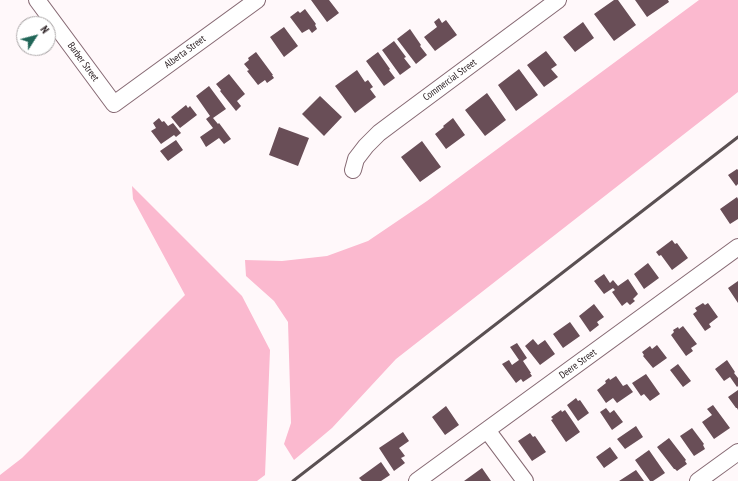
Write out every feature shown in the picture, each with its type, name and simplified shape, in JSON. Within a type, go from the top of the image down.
[{"type":"street","name":"Barber Street","points":[[37,0],[114,104]]},
{"type":"street","name":"Alberta Street","points":[[114,104],[257,0]]},
{"type":"street","name":"Commercial Street","points":[[353,170],[356,159],[366,146],[380,133],[548,3]]},
{"type":"street","name":"Deere Street","points":[[418,481],[738,247]]},
{"type":"street","points":[[487,430],[525,481]]},
{"type":"street","points":[[698,481],[738,452]]},
{"type":"shaded area","points":[[699,0],[738,0],[738,92],[396,359],[332,428],[294,460],[284,444],[291,423],[288,322],[274,301],[246,276],[245,260],[282,261],[327,256],[368,241],[427,201]]},
{"type":"shaded area","points":[[132,186],[242,296],[270,350],[265,475],[257,481],[0,481],[0,475],[22,458],[185,295],[133,199]]},
{"type":"building","points":[[311,0],[329,0],[339,13],[327,22]]},
{"type":"building","points":[[614,0],[618,0],[636,25],[614,41],[594,14]]},
{"type":"building","points":[[635,0],[668,0],[669,2],[647,17]]},
{"type":"building","points":[[305,9],[316,24],[317,29],[312,33],[309,29],[302,33],[290,17],[298,11],[300,13]]},
{"type":"building","points":[[439,18],[442,23],[446,20],[457,35],[435,51],[424,37],[437,27],[434,22]]},
{"type":"building","points":[[583,22],[594,38],[575,52],[563,37]]},
{"type":"building","points":[[284,27],[298,46],[284,57],[270,37]]},
{"type":"building","points":[[410,29],[427,55],[416,64],[397,39]]},
{"type":"building","points":[[394,41],[406,57],[404,58],[411,67],[400,75],[382,50]]},
{"type":"building","points":[[546,51],[557,65],[551,69],[558,77],[544,87],[527,65]]},
{"type":"building","points":[[256,52],[274,78],[267,83],[265,80],[258,85],[247,71],[249,70],[244,64],[249,60],[248,58]]},
{"type":"building","points":[[378,52],[395,78],[384,86],[366,61]]},
{"type":"building","points":[[519,69],[538,95],[516,111],[498,85]]},
{"type":"building","points":[[357,70],[365,82],[368,80],[373,87],[370,89],[376,97],[355,113],[335,86]]},
{"type":"building","points":[[229,74],[245,94],[237,101],[241,106],[236,111],[216,84]]},
{"type":"building","points":[[209,86],[226,109],[213,118],[218,124],[219,123],[231,139],[224,144],[219,138],[206,147],[200,137],[213,128],[206,119],[210,116],[196,96]]},
{"type":"building","points":[[487,93],[506,120],[485,136],[465,110]]},
{"type":"building","points":[[320,96],[342,117],[324,136],[302,114]]},
{"type":"building","points":[[186,105],[188,108],[190,106],[197,115],[180,128],[171,117]]},
{"type":"building","points":[[159,118],[168,126],[173,123],[181,133],[176,137],[174,135],[161,144],[151,131],[156,128],[153,123]]},
{"type":"building","points":[[453,118],[465,135],[446,149],[435,134]]},
{"type":"building","points":[[279,127],[309,138],[298,166],[269,155]]},
{"type":"building","points":[[176,140],[183,150],[168,161],[160,151]]},
{"type":"building","points":[[422,141],[441,167],[420,182],[401,157]]},
{"type":"building","points":[[737,169],[738,184],[736,186],[728,175]]},
{"type":"building","points":[[737,197],[738,219],[730,224],[720,209]]},
{"type":"building","points":[[672,240],[675,244],[677,243],[688,258],[672,270],[661,255],[659,256],[656,252]]},
{"type":"building","points":[[648,263],[659,278],[644,289],[634,274]]},
{"type":"building","points":[[604,274],[610,283],[613,280],[618,286],[628,279],[638,294],[633,299],[635,301],[630,305],[627,302],[622,306],[612,292],[615,290],[613,288],[604,294],[594,281]]},
{"type":"building","points":[[738,281],[738,303],[728,288]]},
{"type":"building","points":[[703,303],[705,305],[708,303],[718,317],[709,324],[711,327],[705,331],[693,314],[697,311],[695,308]]},
{"type":"building","points":[[594,304],[604,317],[597,322],[599,325],[590,332],[579,316]]},
{"type":"building","points":[[570,322],[580,336],[563,348],[553,334]]},
{"type":"building","points":[[683,326],[697,344],[691,348],[693,351],[686,356],[671,335],[674,332],[673,330],[678,327],[679,329]]},
{"type":"building","points":[[533,339],[538,345],[545,340],[555,354],[540,365],[525,346]]},
{"type":"building","points":[[517,343],[527,358],[523,361],[532,376],[523,382],[521,379],[516,383],[502,364],[509,360],[512,365],[519,360],[510,347]]},
{"type":"building","points":[[657,345],[667,358],[653,368],[643,356],[644,355],[642,352],[650,346],[652,349]]},
{"type":"building","points":[[727,360],[738,378],[737,387],[730,377],[724,381],[715,369]]},
{"type":"building","points":[[678,364],[691,381],[683,387],[670,370]]},
{"type":"building","points":[[646,374],[660,394],[650,401],[644,394],[641,396],[632,383]]},
{"type":"building","points":[[616,376],[623,386],[627,384],[633,392],[617,403],[613,398],[606,403],[597,390],[606,383],[605,381],[609,378],[610,380]]},
{"type":"building","points":[[738,390],[738,410],[728,397]]},
{"type":"building","points":[[576,398],[578,401],[580,400],[589,413],[578,421],[567,405]]},
{"type":"building","points":[[713,405],[730,428],[714,439],[702,422],[712,415],[707,409]]},
{"type":"building","points":[[446,406],[459,425],[445,435],[432,417]]},
{"type":"building","points":[[606,408],[610,413],[614,410],[623,422],[612,430],[600,412]]},
{"type":"building","points":[[561,410],[562,412],[565,410],[580,432],[566,442],[551,420],[553,419],[551,417]]},
{"type":"building","points":[[636,426],[643,437],[625,449],[617,439]]},
{"type":"building","points":[[692,428],[704,444],[705,449],[694,456],[680,436]]},
{"type":"building","points":[[403,432],[409,441],[399,448],[405,456],[401,458],[405,463],[394,471],[379,448]]},
{"type":"building","points":[[530,433],[533,437],[535,436],[546,452],[532,461],[518,441]]},
{"type":"building","points":[[669,438],[686,460],[685,461],[687,464],[677,471],[657,447]]},
{"type":"building","points":[[610,447],[618,458],[604,468],[596,457]]},
{"type":"building","points":[[649,450],[665,473],[653,481],[650,481],[635,460]]},
{"type":"building","points":[[381,462],[390,475],[381,481],[362,481],[359,478]]},
{"type":"building","points":[[482,468],[491,481],[464,481]]},
{"type":"building","points":[[636,470],[644,481],[619,481]]},
{"type":"railway","points":[[293,481],[738,137]]}]
